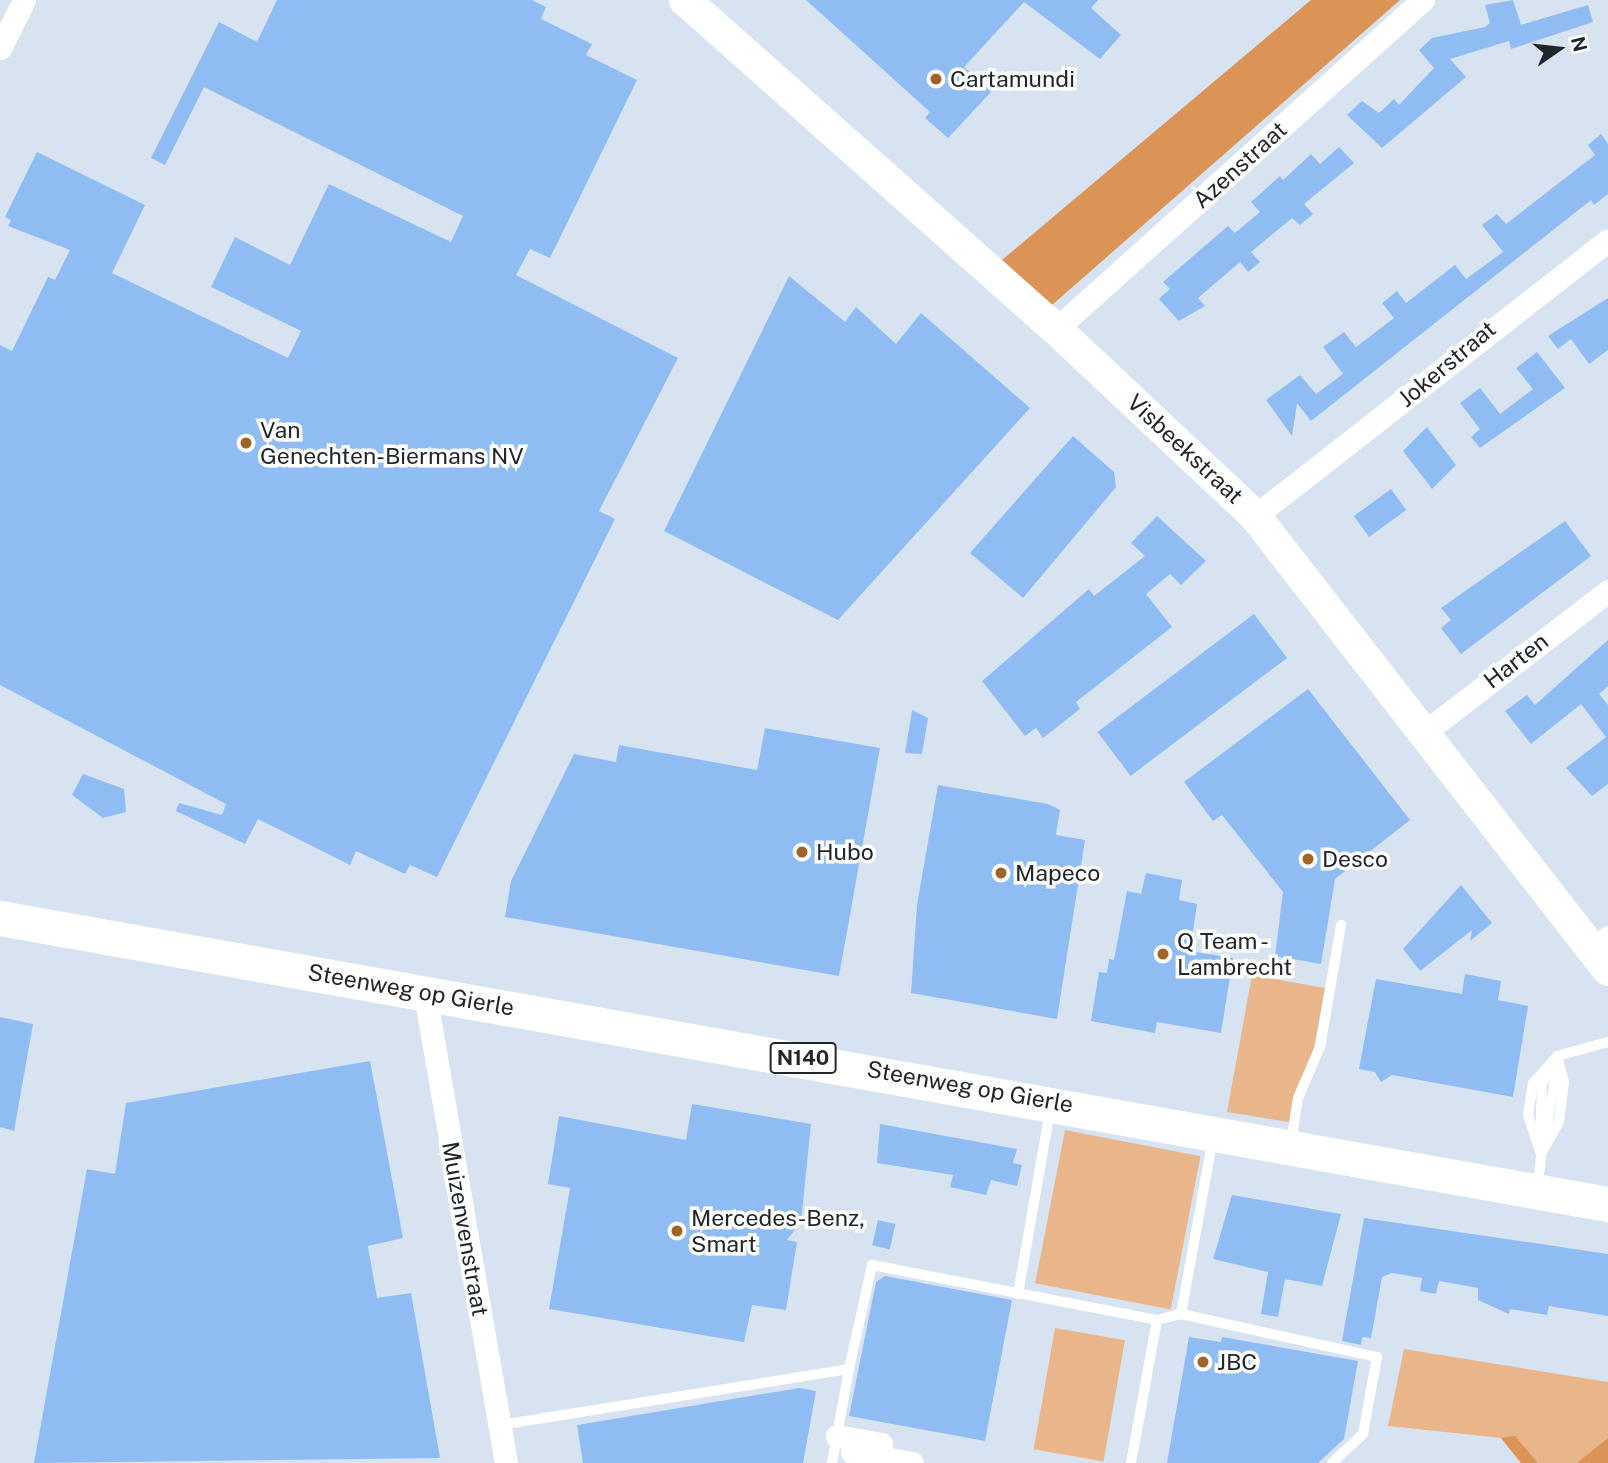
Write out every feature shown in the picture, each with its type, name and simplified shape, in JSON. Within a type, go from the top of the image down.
[{"type":"main road","name":"Steenweg op Gierle","points":[[0,918],[425,994],[1052,1100],[1290,1146],[1539,1171],[1607,1199]]},
{"type":"street","points":[[0,48],[24,0]]},
{"type":"street","name":"Visbeekstraat","points":[[685,0],[1056,329],[1255,516],[1602,952]]},
{"type":"street","name":"Azenstraat","points":[[1056,329],[1423,0]]},
{"type":"street","name":"Jokerstraat","points":[[1255,516],[1608,240]]},
{"type":"street","name":"Harten","points":[[1425,732],[1608,590]]},
{"type":"street","name":"Muizenvenstraat","points":[[425,994],[506,1463]]},
{"type":"street","points":[[838,1431],[878,1432],[899,1462]]},
{"type":"street","points":[[838,1431],[881,1444],[880,1449],[853,1446],[852,1452],[899,1462]]},
{"type":"lane","points":[[1290,1146],[1298,1098],[1320,1048],[1341,925]]},
{"type":"lane","points":[[1539,1171],[1528,1115],[1532,1083],[1557,1056],[1608,1042]]},
{"type":"lane","points":[[1539,1171],[1559,1122],[1564,1082],[1557,1056]]},
{"type":"lane","points":[[1018,1294],[1052,1100]]},
{"type":"lane","points":[[1181,1314],[1215,1132]]},
{"type":"lane","points":[[832,1463],[872,1265],[1157,1320],[1181,1314],[1377,1357],[1363,1434],[1332,1463]]},
{"type":"lane","points":[[1131,1463],[1157,1320]]},
{"type":"lane","points":[[500,1425],[849,1369]]},
{"type":"shaded area","points":[[1311,0],[1400,0],[1052,305],[1002,260]]},
{"type":"shaded area","points":[[1252,975],[1325,988],[1313,1053],[1289,1122],[1227,1112]]},
{"type":"shaded area","points":[[1065,1130],[1200,1156],[1171,1309],[1035,1283]]},
{"type":"shaded area","points":[[1055,1328],[1125,1340],[1104,1461],[1034,1449]]},
{"type":"shaded area","points":[[1404,1349],[1608,1382],[1608,1463],[1521,1463],[1501,1438],[1388,1426]]},
{"type":"shaded area","points":[[1515,1436],[1538,1463],[1521,1463],[1501,1438]]},
{"type":"shaded area","points":[[1608,1438],[1608,1463],[1577,1463]]},
{"type":"building","name":"Van Genechten-Biermans NV","points":[[277,0],[532,0],[546,7],[541,19],[592,44],[586,55],[637,80],[550,258],[530,249],[516,275],[678,358],[599,511],[615,519],[437,877],[410,865],[405,874],[356,851],[350,865],[258,819],[245,844],[176,811],[179,803],[222,815],[226,804],[0,685],[0,345],[12,351],[48,277],[55,280],[70,250],[8,226],[11,220],[5,217],[37,152],[145,205],[112,273],[288,358],[301,331],[211,287],[235,237],[290,265],[329,184],[451,242],[463,216],[204,87],[165,165],[151,158],[219,22],[257,42]]},
{"type":"building","name":"Cartamundi","points":[[806,0],[1098,0],[1091,8],[1121,35],[1100,59],[1024,2],[964,67],[991,92],[948,138],[925,118],[930,112]]},
{"type":"building","points":[[1513,0],[1521,25],[1588,5],[1593,22],[1511,49],[1509,41],[1450,59],[1466,77],[1382,148],[1347,115],[1362,101],[1379,113],[1394,99],[1399,105],[1434,68],[1419,50],[1432,38],[1485,27],[1490,23],[1485,5]]},
{"type":"building","points":[[1601,134],[1608,144],[1608,194],[1594,205],[1591,200],[1311,421],[1297,403],[1292,436],[1266,400],[1300,375],[1316,394],[1343,374],[1323,347],[1344,332],[1356,347],[1394,318],[1382,303],[1397,291],[1406,303],[1455,265],[1466,279],[1503,252],[1482,225],[1497,214],[1506,224],[1595,155],[1588,145]]},
{"type":"building","points":[[1339,147],[1354,163],[1304,204],[1313,214],[1300,225],[1292,218],[1251,252],[1260,262],[1248,272],[1240,262],[1198,298],[1205,306],[1179,321],[1159,299],[1170,289],[1163,282],[1228,226],[1235,233],[1260,212],[1251,202],[1280,176],[1283,180],[1311,154],[1320,164]]},
{"type":"building","points":[[789,276],[845,322],[856,307],[896,344],[921,313],[1030,408],[838,620],[664,531]]},
{"type":"building","points":[[1608,298],[1608,350],[1589,364],[1571,339],[1558,349],[1548,336]]},
{"type":"building","points":[[1537,352],[1565,388],[1480,448],[1471,437],[1480,429],[1460,403],[1480,388],[1500,414],[1533,389],[1516,368]]},
{"type":"building","points":[[1427,427],[1456,465],[1432,489],[1403,451]]},
{"type":"building","points":[[1073,436],[1114,472],[1116,487],[1023,598],[970,553]]},
{"type":"building","points":[[1391,489],[1406,510],[1369,537],[1354,516]]},
{"type":"building","points":[[1157,516],[1206,561],[1181,585],[1170,574],[1146,594],[1172,627],[1076,702],[1080,709],[1043,738],[1036,728],[1025,736],[982,681],[1089,589],[1094,596],[1145,556],[1131,543]]},
{"type":"building","points":[[1565,521],[1591,556],[1461,654],[1441,628],[1451,620],[1441,608]]},
{"type":"building","points":[[1254,614],[1287,658],[1131,776],[1097,732]]},
{"type":"building","points":[[1608,640],[1608,686],[1599,694],[1608,705],[1608,784],[1592,796],[1566,768],[1606,737],[1581,704],[1531,744],[1505,711],[1527,695],[1535,705]]},
{"type":"building","points":[[1308,689],[1410,820],[1335,879],[1321,964],[1275,956],[1283,892],[1222,815],[1213,821],[1184,782]]},
{"type":"building","points":[[912,710],[928,718],[922,754],[905,753]]},
{"type":"building","points":[[765,728],[880,748],[839,976],[505,917],[511,881],[574,754],[616,762],[619,745],[757,770]]},
{"type":"building","points":[[83,774],[124,789],[126,812],[103,818],[72,795]]},
{"type":"building","name":"Mapeco","points":[[938,785],[1048,804],[1060,810],[1056,835],[1085,840],[1057,1019],[911,993],[917,905]]},
{"type":"building","name":"Q Team - Lambrecht","points":[[1146,873],[1182,880],[1179,900],[1197,904],[1190,951],[1233,958],[1221,1033],[1157,1022],[1155,1033],[1091,1021],[1099,972],[1107,973],[1109,959],[1114,960],[1127,891],[1141,894]]},
{"type":"building","points":[[1461,885],[1492,923],[1470,941],[1472,930],[1420,971],[1403,949]]},
{"type":"building","points":[[1465,974],[1501,981],[1498,1000],[1528,1006],[1513,1097],[1392,1075],[1381,1082],[1375,1072],[1359,1069],[1376,979],[1462,994]]},
{"type":"building","points":[[0,1017],[33,1024],[14,1131],[0,1127]]},
{"type":"building","points":[[370,1061],[403,1238],[368,1246],[377,1298],[411,1293],[440,1458],[34,1463],[87,1169],[115,1174],[126,1103]]},
{"type":"building","name":"Mercedes-Benz, Smart","points":[[692,1104],[811,1124],[801,1222],[787,1240],[797,1242],[786,1310],[752,1305],[744,1342],[549,1309],[570,1188],[548,1184],[559,1116],[686,1140]]},
{"type":"building","points":[[880,1124],[1017,1149],[1013,1163],[1022,1165],[1017,1186],[991,1180],[986,1195],[950,1187],[953,1175],[877,1163]]},
{"type":"building","points":[[1232,1195],[1341,1214],[1322,1286],[1285,1279],[1278,1317],[1261,1314],[1268,1272],[1213,1259]]},
{"type":"building","points":[[1364,1218],[1608,1254],[1608,1316],[1549,1306],[1547,1315],[1510,1309],[1509,1314],[1478,1300],[1478,1288],[1439,1281],[1436,1294],[1420,1291],[1422,1278],[1392,1273],[1382,1277],[1371,1338],[1362,1337],[1361,1345],[1342,1341]]},
{"type":"building","points":[[878,1220],[896,1224],[890,1249],[872,1245]]},
{"type":"building","points":[[885,1276],[1012,1300],[985,1441],[849,1416],[876,1282]]},
{"type":"building","points":[[1189,1337],[1221,1342],[1222,1337],[1358,1361],[1344,1439],[1318,1463],[1167,1463]]},
{"type":"building","points":[[799,1388],[816,1391],[803,1463],[583,1463],[577,1425]]},
{"type":"place","name":"Cartamundi","points":[[936,79]]},
{"type":"place","name":"Van Genechten-Biermans NV","points":[[246,443]]},
{"type":"place","name":"Hubo","points":[[802,852]]},
{"type":"place","name":"Desco","points":[[1308,859]]},
{"type":"place","name":"Mapeco","points":[[1001,873]]},
{"type":"place","name":"Q Team - Lambrecht","points":[[1163,954]]},
{"type":"place","name":"Mercedes-Benz, Smart","points":[[677,1231]]},
{"type":"place","name":"JBC","points":[[1203,1362]]}]
